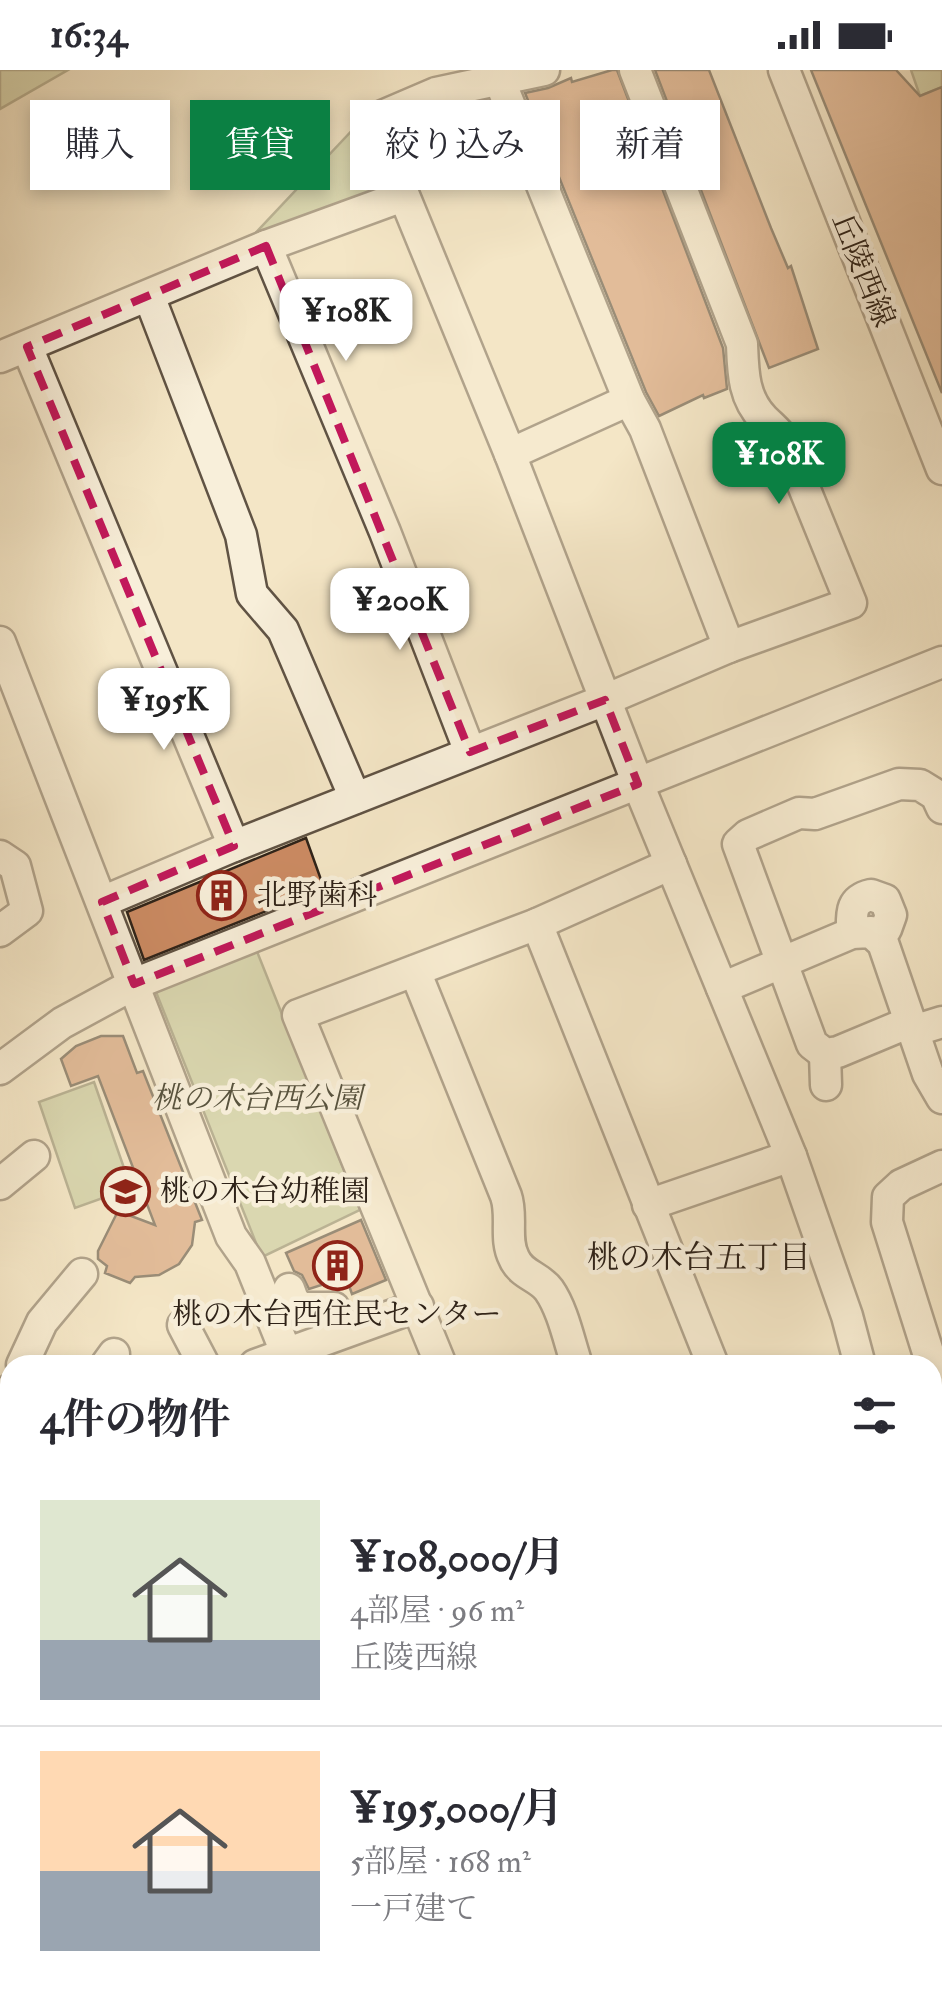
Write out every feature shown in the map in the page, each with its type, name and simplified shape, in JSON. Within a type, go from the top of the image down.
[{"type":"street","points":[[544,70],[436,93],[373,120],[791,1156],[857,1355]]},
{"type":"street","points":[[102,902],[729,647],[851,604],[786,443],[748,394],[742,344],[634,70]]},
{"type":"street","name":"丘陵西線","points":[[784,70],[942,469]]},
{"type":"street","points":[[500,79],[628,400],[646,429],[729,647]]},
{"type":"street","points":[[234,846],[14,352],[266,246],[403,196]]},
{"type":"street","points":[[266,246],[371,505],[386,532],[470,752]]},
{"type":"street","points":[[149,296],[241,535],[252,594],[283,630],[355,798]]},
{"type":"street","points":[[510,454],[628,400]]},
{"type":"street","points":[[0,642],[11,698],[102,902],[231,1236],[250,1263],[286,1355]]},
{"type":"street","points":[[0,1069],[62,1023],[134,984],[942,662]]},
{"type":"street","points":[[922,1025],[838,1052],[825,1054],[812,1044],[738,844],[748,835],[800,813],[815,814],[899,784],[920,785],[936,795],[942,808]]},
{"type":"street","points":[[0,856],[15,866],[27,911],[0,930]]},
{"type":"street","points":[[437,1355],[298,1015],[536,924],[670,864]]},
{"type":"street","points":[[536,924],[709,1355]]},
{"type":"street","points":[[722,988],[783,961],[865,934],[922,1025],[928,1074],[942,1098]]},
{"type":"street","points":[[415,970],[506,1196],[512,1256],[519,1268],[548,1288],[573,1355]]},
{"type":"street","points":[[825,1054],[826,1085]]},
{"type":"street","points":[[0,1184],[34,1156]]},
{"type":"street","points":[[648,1206],[791,1156]]},
{"type":"street","points":[[928,1355],[887,1222],[888,1196],[901,1185],[942,1166]]},
{"type":"street","points":[[27,1355],[42,1322],[82,1274]]},
{"type":"street","points":[[290,1288],[293,1300],[302,1308],[334,1308],[345,1331]]},
{"type":"street","points":[[296,1355],[345,1331],[418,1306]]},
{"type":"street","points":[[183,1324],[199,1355]]},
{"type":"highlighted area","points":[[266,246],[470,752],[605,700],[638,784],[134,984],[102,902],[234,846],[27,347]]},
{"type":"green space","points":[[0,70],[68,70],[0,109]]},
{"type":"green space","points":[[911,70],[942,70],[942,87],[920,96]]},
{"type":"green space","points":[[350,133],[350,190],[386,190],[249,240],[296,190],[330,190],[330,154]]},
{"type":"green space","name":"桃の木台西公園","points":[[256,949],[360,1210],[258,1259],[258,1248],[154,987]]},
{"type":"green space","points":[[94,1082],[131,1188],[75,1208],[39,1102]]},
{"type":"building","points":[[617,70],[628,100],[580,100],[580,190],[663,190],[723,348],[727,389],[704,398],[703,395],[659,416],[560,179],[560,100],[528,100],[525,93],[571,78],[572,82]]},
{"type":"building","points":[[655,70],[709,70],[771,228],[788,268],[791,266],[818,349],[769,368],[701,190],[720,190],[720,100],[666,100]]},
{"type":"building","points":[[811,70],[896,70],[920,96],[942,87],[942,393]]},
{"type":"building","name":"北野歯科","points":[[306,838],[324,888],[144,960],[127,912]]},
{"type":"building","points":[[101,1036],[123,1036],[137,1073],[143,1071],[202,1220],[195,1222],[192,1245],[179,1264],[159,1275],[135,1277],[130,1283],[105,1273],[107,1266],[98,1259],[98,1251],[118,1211],[155,1225],[98,1076],[71,1086],[61,1059],[76,1046]]},
{"type":"building","name":"桃の木台西住民センター","points":[[361,1220],[386,1280],[352,1294],[346,1277],[309,1289],[286,1253]]},
{"type":"place","name":"北野歯科","points":[[222,895]]},
{"type":"place","name":"桃の木台幼稚園","points":[[125,1191]]},
{"type":"place","name":"桃の木台西住民センター","points":[[337,1265]]},
{"type":"district","name":"桃の木台五丁目","points":[[699,1258]]}]
